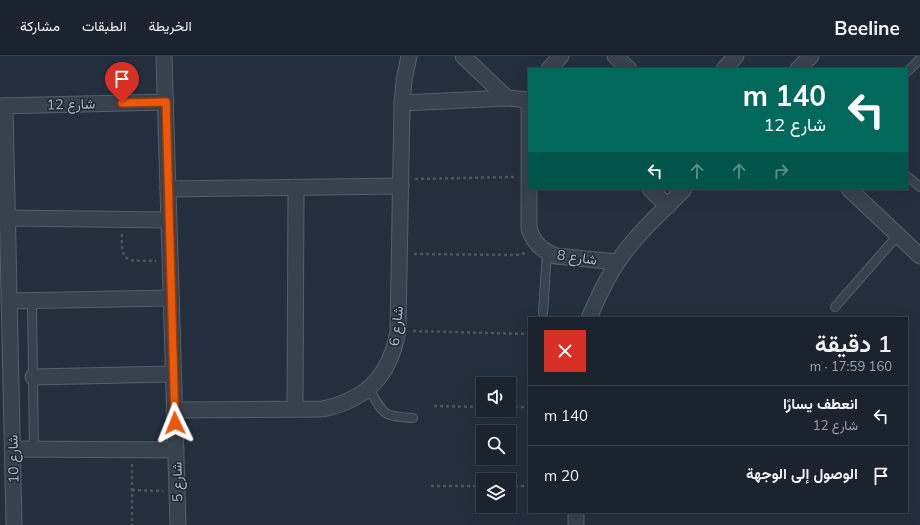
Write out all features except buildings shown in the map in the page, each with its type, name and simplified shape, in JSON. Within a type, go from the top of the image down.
[{"type":"street","name":"شارع 5","points":[[164,56],[178,525]]},
{"type":"street","name":"شارع 6","points":[[174,410],[323,409],[340,405],[355,399],[369,389],[381,376],[390,360],[398,331],[402,103],[404,81],[409,56]]},
{"type":"street","points":[[463,56],[507,98]]},
{"type":"street","points":[[551,68],[561,56]]},
{"type":"street","points":[[799,68],[811,56]]},
{"type":"street","points":[[402,103],[507,98],[528,100]]},
{"type":"street","name":"شارع 12","points":[[3,106],[166,102]]},
{"type":"street","name":"شارع 10","points":[[3,106],[8,218],[4,246],[14,525]]},
{"type":"street","points":[[168,189],[296,187],[401,183]]},
{"type":"street","points":[[295,409],[296,187]]},
{"type":"street","name":"شارع 8","points":[[529,190],[529,229],[533,238],[542,249],[556,256],[617,262]]},
{"type":"street","points":[[651,190],[668,206]]},
{"type":"street","points":[[589,317],[600,293],[617,262],[633,242],[683,190]]},
{"type":"street","points":[[850,190],[920,256]]},
{"type":"street","points":[[8,218],[169,220]]},
{"type":"street","points":[[6,295],[32,301],[171,298]]},
{"type":"street","points":[[33,377],[174,374]]},
{"type":"street","points":[[12,449],[176,450]]},
{"type":"street","points":[[576,513],[576,525]]},
{"type":"lane","points":[[908,71],[920,59]]},
{"type":"lane","points":[[908,177],[920,187]]},
{"type":"lane","points":[[835,307],[898,235]]},
{"type":"lane","points":[[542,249],[543,312]]},
{"type":"lane","points":[[32,301],[34,449]]},
{"type":"lane","points":[[369,389],[386,414],[413,418]]},
{"type":"path","points":[[401,183],[528,177]]},
{"type":"path","points":[[122,219],[121,247],[124,257],[128,259],[170,261]]},
{"type":"path","points":[[399,254],[516,255],[542,249]]},
{"type":"path","points":[[398,331],[528,334]]},
{"type":"path","points":[[434,406],[476,407]]},
{"type":"path","points":[[516,407],[528,407]]},
{"type":"path","points":[[131,450],[132,525]]},
{"type":"path","points":[[431,486],[476,486]]},
{"type":"path","points":[[516,486],[528,486]]},
{"type":"path","points":[[132,490],[177,491]]},
{"type":"route","points":[[122,103],[166,102],[175,423]]}]
